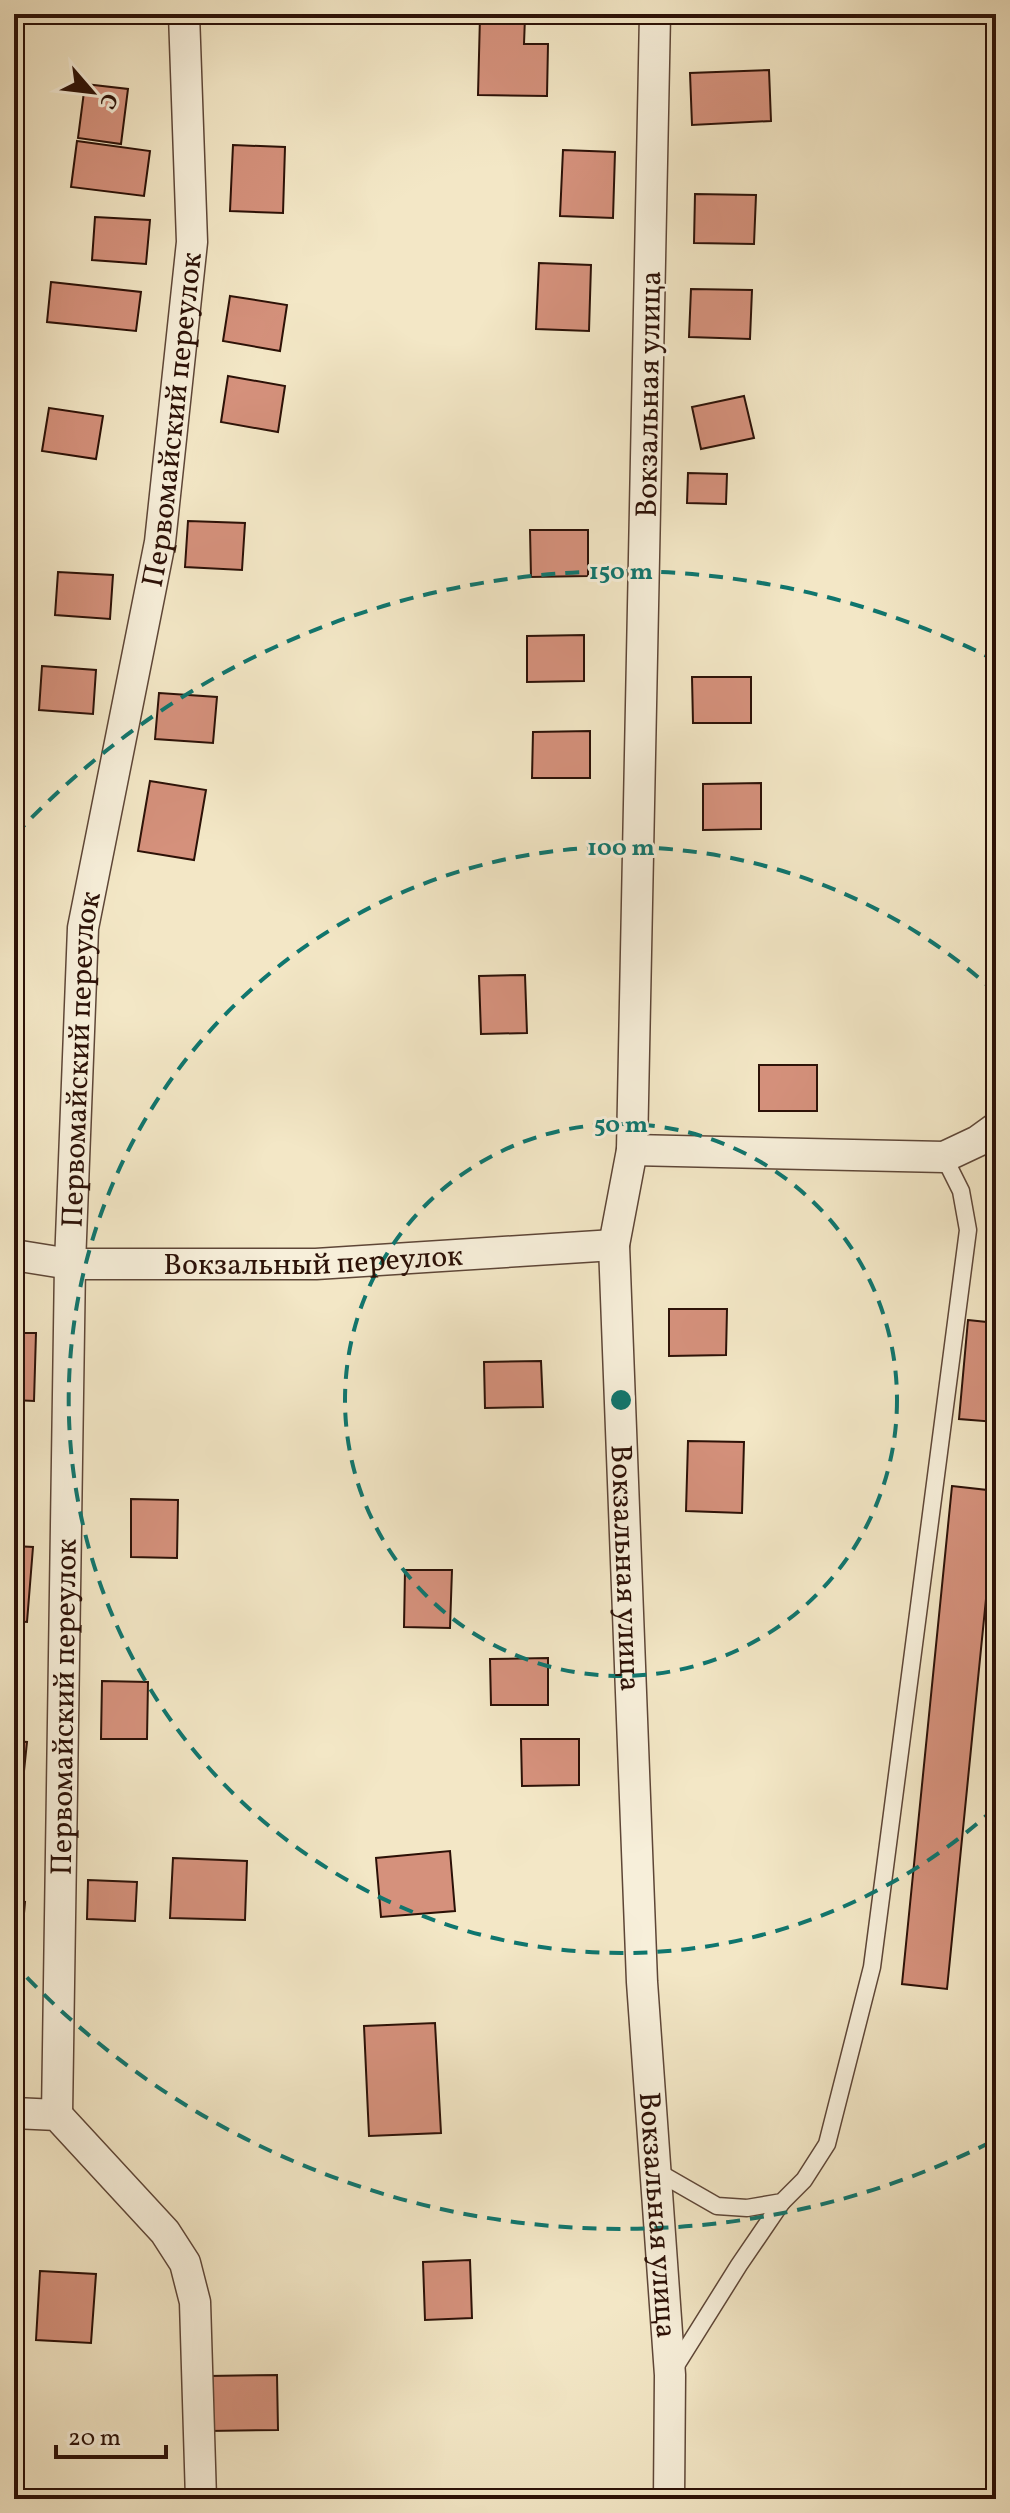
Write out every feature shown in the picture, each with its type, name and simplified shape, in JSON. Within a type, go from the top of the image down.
[{"type":"street","name":"Первомайский переулок","points":[[57,2115],[70,1264],[83,928],[160,542],[192,242],[184,14]]},
{"type":"street","name":"Вокзальная улица","points":[[655,14],[632,1150],[614,1245],[642,1982],[670,2375],[669,2499]]},
{"type":"street","points":[[632,1150],[944,1157],[978,1141],[996,1128]]},
{"type":"street","name":"Вокзальный переулок","points":[[14,1255],[70,1264],[316,1264],[614,1245]]},
{"type":"street","points":[[14,2113],[57,2115],[165,2232],[185,2263],[195,2302],[201,2499]]},
{"type":"lane","points":[[670,2375],[782,2202],[804,2180],[827,2144],[872,1967],[968,1230],[961,1191],[944,1157]]},
{"type":"lane","points":[[656,2171],[717,2206],[747,2208],[782,2202]]},
{"type":"building","points":[[480,16],[525,17],[524,44],[548,44],[547,96],[478,95]]},
{"type":"building","points":[[769,70],[771,121],[692,125],[690,73]]},
{"type":"building","points":[[85,84],[128,89],[121,144],[78,138]]},
{"type":"building","points":[[77,141],[150,151],[144,196],[71,187]]},
{"type":"building","points":[[233,145],[285,147],[283,213],[230,211]]},
{"type":"building","points":[[563,150],[615,152],[613,218],[560,216]]},
{"type":"building","points":[[695,194],[756,195],[754,244],[694,243]]},
{"type":"building","points":[[95,217],[150,220],[146,264],[92,260]]},
{"type":"building","points":[[539,263],[591,265],[589,331],[536,329]]},
{"type":"building","points":[[51,282],[141,292],[136,331],[47,322]]},
{"type":"building","points":[[691,289],[752,290],[750,339],[689,337]]},
{"type":"building","points":[[230,296],[287,305],[280,351],[223,341]]},
{"type":"building","points":[[228,376],[285,386],[278,432],[221,422]]},
{"type":"building","points":[[744,396],[754,438],[701,449],[692,407]]},
{"type":"building","points":[[49,408],[103,416],[96,459],[42,451]]},
{"type":"building","points":[[688,473],[727,474],[726,504],[687,503]]},
{"type":"building","points":[[188,521],[245,523],[242,570],[185,567]]},
{"type":"building","points":[[530,530],[588,530],[588,576],[531,577]]},
{"type":"building","points":[[58,572],[113,575],[110,619],[55,615]]},
{"type":"building","points":[[584,635],[584,681],[527,682],[527,636]]},
{"type":"building","points":[[42,666],[96,670],[93,714],[39,710]]},
{"type":"building","points":[[692,677],[751,677],[751,723],[693,723]]},
{"type":"building","points":[[159,693],[217,697],[213,743],[155,739]]},
{"type":"building","points":[[590,731],[590,778],[532,778],[533,732]]},
{"type":"building","points":[[150,781],[206,790],[194,860],[138,851]]},
{"type":"building","points":[[761,783],[761,829],[703,830],[703,784]]},
{"type":"building","points":[[525,975],[527,1033],[481,1034],[479,976]]},
{"type":"building","points":[[759,1065],[817,1065],[817,1111],[759,1111]]},
{"type":"building","points":[[669,1309],[727,1309],[726,1355],[669,1356]]},
{"type":"building","points":[[968,1320],[996,1323],[996,1422],[959,1419]]},
{"type":"building","points":[[14,1333],[36,1333],[34,1401],[14,1400]]},
{"type":"building","points":[[541,1361],[543,1407],[485,1408],[484,1362]]},
{"type":"building","points":[[688,1441],[744,1442],[742,1513],[686,1511]]},
{"type":"building","points":[[952,1486],[996,1491],[996,1499],[947,1989],[902,1984]]},
{"type":"building","points":[[131,1499],[178,1500],[177,1558],[131,1557]]},
{"type":"building","points":[[14,1546],[33,1547],[27,1622],[14,1621]]},
{"type":"building","points":[[405,1570],[452,1570],[450,1628],[404,1627]]},
{"type":"building","points":[[548,1658],[548,1705],[491,1705],[490,1659]]},
{"type":"building","points":[[102,1681],[148,1682],[147,1739],[101,1739]]},
{"type":"building","points":[[521,1739],[579,1739],[579,1785],[522,1786]]},
{"type":"building","points":[[14,1741],[27,1742],[21,1800],[14,1799]]},
{"type":"building","points":[[450,1851],[455,1911],[381,1917],[376,1858]]},
{"type":"building","points":[[173,1858],[247,1861],[245,1920],[170,1918]]},
{"type":"building","points":[[88,1880],[137,1882],[135,1921],[87,1919]]},
{"type":"building","points":[[14,1901],[25,1902],[20,1959],[14,1959]]},
{"type":"building","points":[[435,2023],[441,2133],[369,2136],[364,2026]]},
{"type":"building","points":[[470,2260],[472,2318],[425,2320],[423,2262]]},
{"type":"building","points":[[40,2271],[96,2274],[91,2343],[36,2340]]},
{"type":"building","points":[[277,2375],[278,2430],[208,2431],[208,2376]]}]
